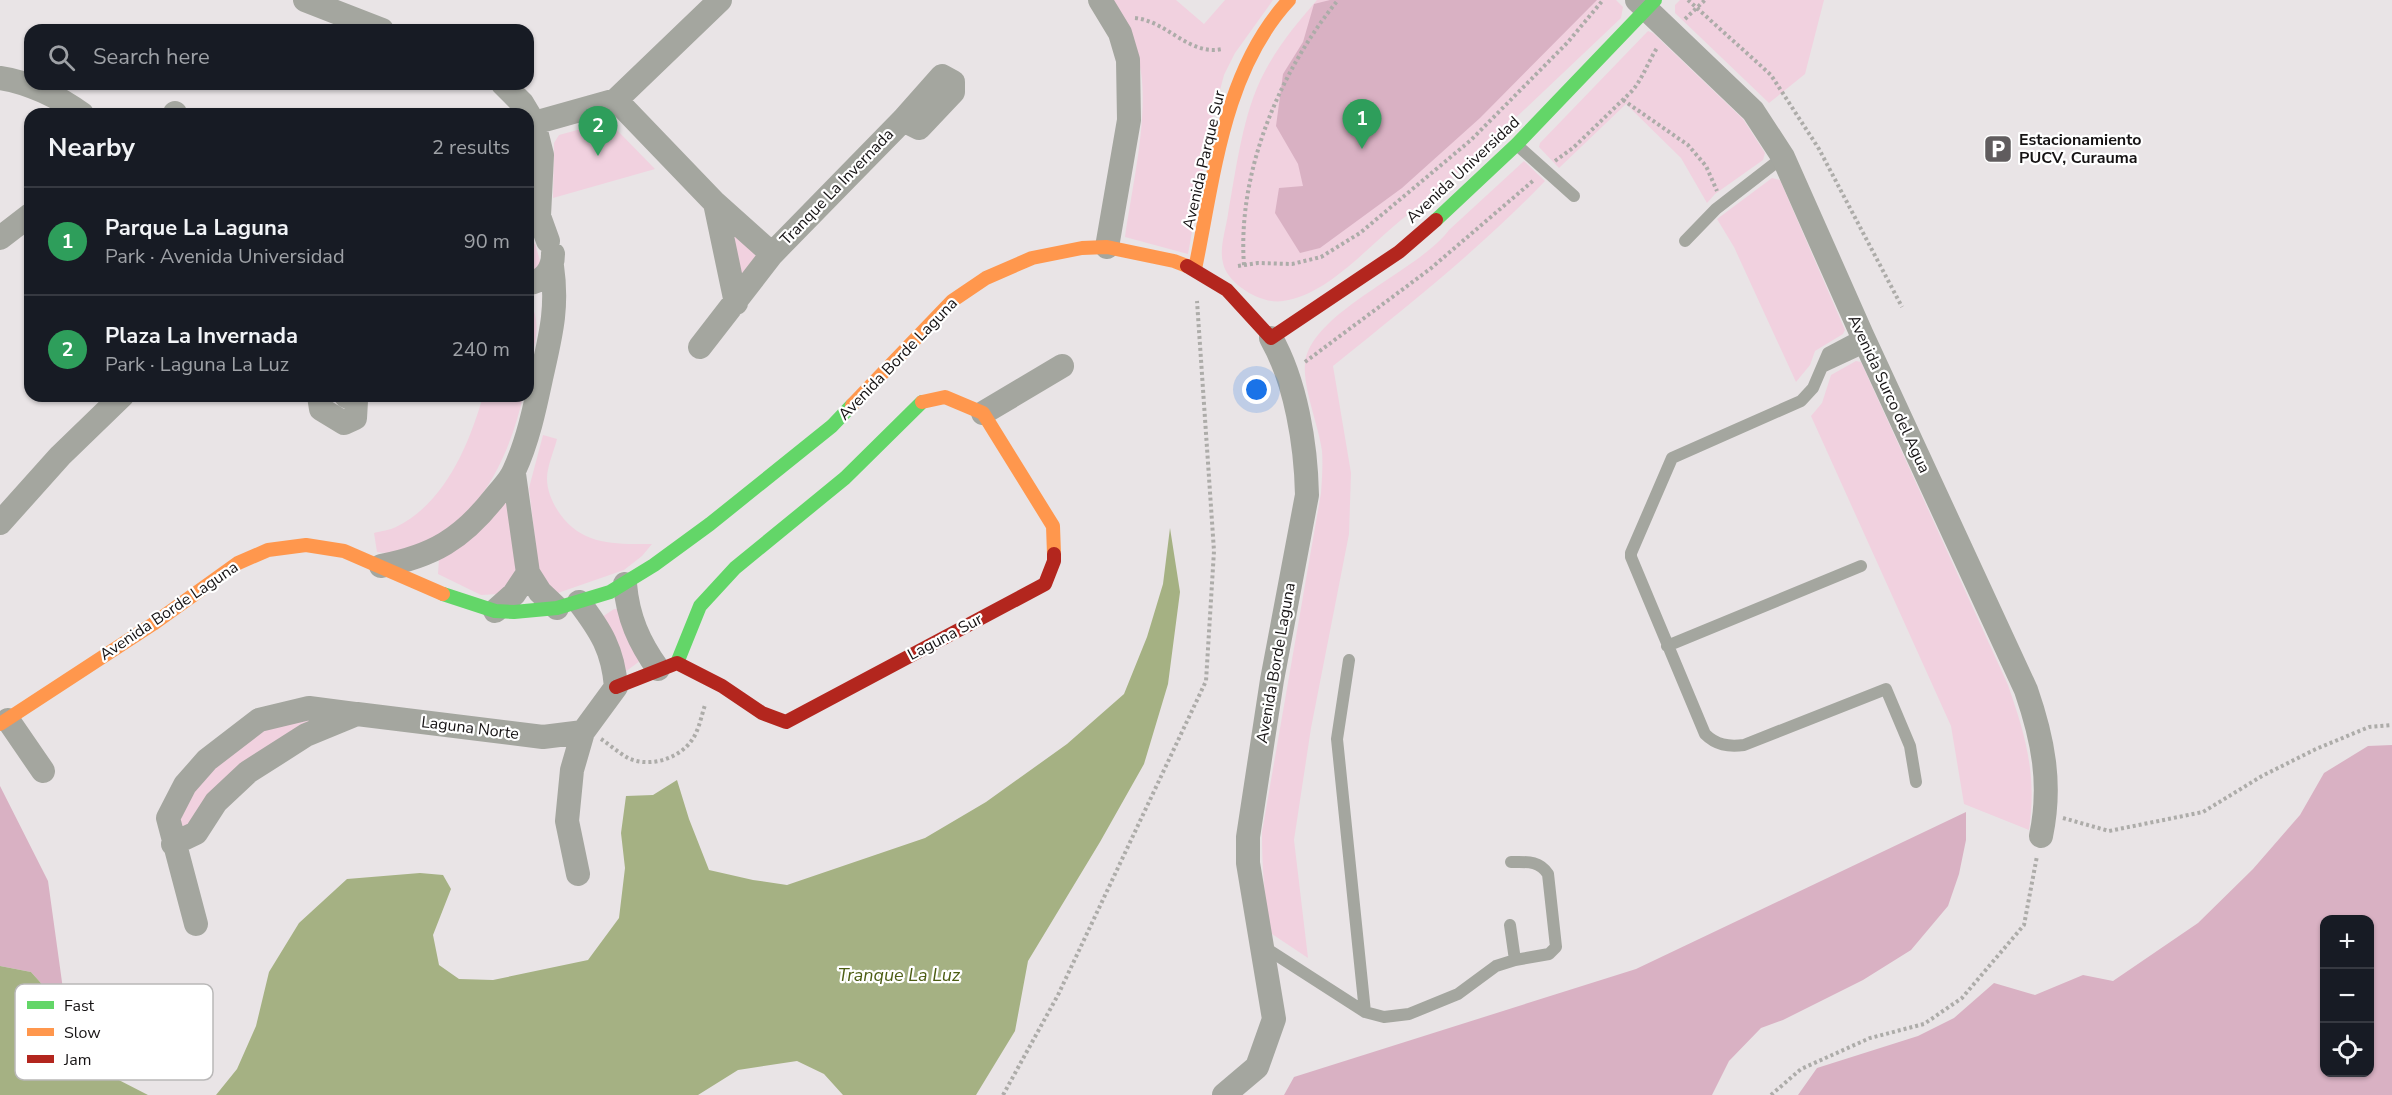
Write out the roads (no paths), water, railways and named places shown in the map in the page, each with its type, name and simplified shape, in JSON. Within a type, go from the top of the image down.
[{"type":"street","name":"Avenida Parque Sur","points":[[1195,269],[1222,137],[1244,68],[1276,14],[1289,0]]},
{"type":"street","points":[[311,1],[367,24]]},
{"type":"street","name":"Avenida Surco del Agua","points":[[1646,3],[1671,31],[1753,111],[1783,157],[1864,340],[2026,690],[2037,720],[2044,753],[2047,779],[2044,824]]},
{"type":"street","name":"Avenida Universidad","points":[[1274,323],[1313,311],[1399,252],[1433,223],[1516,144],[1646,3]]},
{"type":"street","points":[[381,566],[409,561],[436,550],[462,533],[481,515],[514,474],[533,416],[552,327],[555,300],[553,257],[538,236],[542,155],[534,123],[616,100],[709,5]]},
{"type":"street","points":[[1104,5],[1120,33],[1128,60],[1129,120],[1107,247]]},
{"type":"street","points":[[0,78],[24,84]]},
{"type":"street","points":[[37,90],[74,108]]},
{"type":"street","points":[[509,90],[525,108]]},
{"type":"street","name":"Tranque La Invernada","points":[[616,100],[715,202],[772,254]]},
{"type":"street","name":"Tranque La Invernada","points":[[700,347],[772,254],[903,120]]},
{"type":"street","points":[[534,180],[542,155]]},
{"type":"street","points":[[715,202],[736,303]]},
{"type":"street","points":[[0,238],[24,220]]},
{"type":"street","name":"Avenida Borde Laguna","points":[[4,722],[153,624],[238,563],[253,555],[287,546],[306,545],[344,551],[425,587],[495,611],[514,612],[568,605],[625,584],[737,503],[832,426],[937,315],[969,289],[1009,266],[1057,251],[1107,247],[1174,261],[1195,269],[1227,290],[1242,305],[1274,323],[1281,359],[1289,379],[1298,416],[1306,464],[1307,495],[1251,811],[1248,863],[1274,1019],[1257,1067],[1224,1095]]},
{"type":"street","points":[[534,282],[541,279],[552,266]]},
{"type":"street","points":[[534,292],[548,311],[552,327]]},
{"type":"street","points":[[1242,305],[1274,323],[1313,311]]},
{"type":"street","points":[[1289,379],[1297,340],[1313,311]]},
{"type":"street","points":[[578,874],[567,821],[572,770],[585,730],[616,687],[668,666],[700,606],[735,568],[844,478],[920,403],[945,397],[983,413],[1062,366]]},
{"type":"street","points":[[0,523],[60,456],[116,402]]},
{"type":"street","points":[[320,402],[321,410],[344,423],[355,417],[356,402]]},
{"type":"street","name":"Laguna Sur","points":[[668,666],[729,690],[756,711],[786,722],[1045,584],[1054,561],[1053,526],[983,413]]},
{"type":"street","points":[[514,474],[528,573],[540,592],[568,605],[608,646],[616,687]]},
{"type":"street","points":[[425,587],[436,550]]},
{"type":"street","points":[[495,611],[514,594],[528,573]]},
{"type":"street","points":[[625,584],[627,609],[636,634],[668,666]]},
{"type":"street","name":"Laguna Norte","points":[[196,924],[173,844],[168,818],[185,785],[207,760],[258,720],[309,708],[543,737],[585,730]]},
{"type":"street","name":"Laguna Norte","points":[[173,844],[196,832],[216,802],[248,772],[306,735],[357,714]]},
{"type":"street","points":[[4,722],[42,771]]},
{"type":"lane","points":[[1516,144],[1575,196]]},
{"type":"lane","points":[[1685,241],[1722,204],[1783,157]]},
{"type":"lane","points":[[1864,340],[1824,366],[1813,388],[1801,401],[1672,458],[1631,553],[1667,646],[1705,734],[1712,741],[1721,745],[1744,745],[1886,689],[1910,746],[1916,782]]},
{"type":"lane","points":[[1667,646],[1861,566]]},
{"type":"lane","points":[[1349,660],[1337,739],[1365,1012]]},
{"type":"lane","points":[[1263,946],[1365,1012],[1384,1017],[1409,1014],[1458,994],[1496,966],[1549,954],[1556,947],[1548,874],[1544,867],[1536,862],[1511,862]]},
{"type":"lane","points":[[1510,925],[1515,960]]},
{"type":"water","name":"Tranque La Luz","points":[[1170,528],[1180,592],[1168,684],[1144,764],[1028,961],[1015,1031],[976,1095],[843,1095],[824,1074],[797,1061],[738,1070],[698,1095],[216,1095],[237,1069],[256,1026],[269,972],[299,923],[347,879],[420,873],[443,875],[451,889],[433,935],[439,965],[459,979],[493,980],[588,960],[619,918],[625,868],[621,833],[626,796],[653,795],[677,780],[709,870],[787,885],[925,838],[986,802],[1067,744],[1124,694],[1147,637],[1163,584]]},
{"type":"water","points":[[0,966],[31,972],[42,984],[15,984],[15,1080],[119,1080],[148,1095],[0,1095]]},
{"type":"place","name":"Parque La Laguna","points":[[1362,149]]},
{"type":"place","name":"Estacionamiento PUCV, Curauma","points":[[1998,149]]},
{"type":"place","name":"Plaza La Invernada","points":[[598,156]]}]
